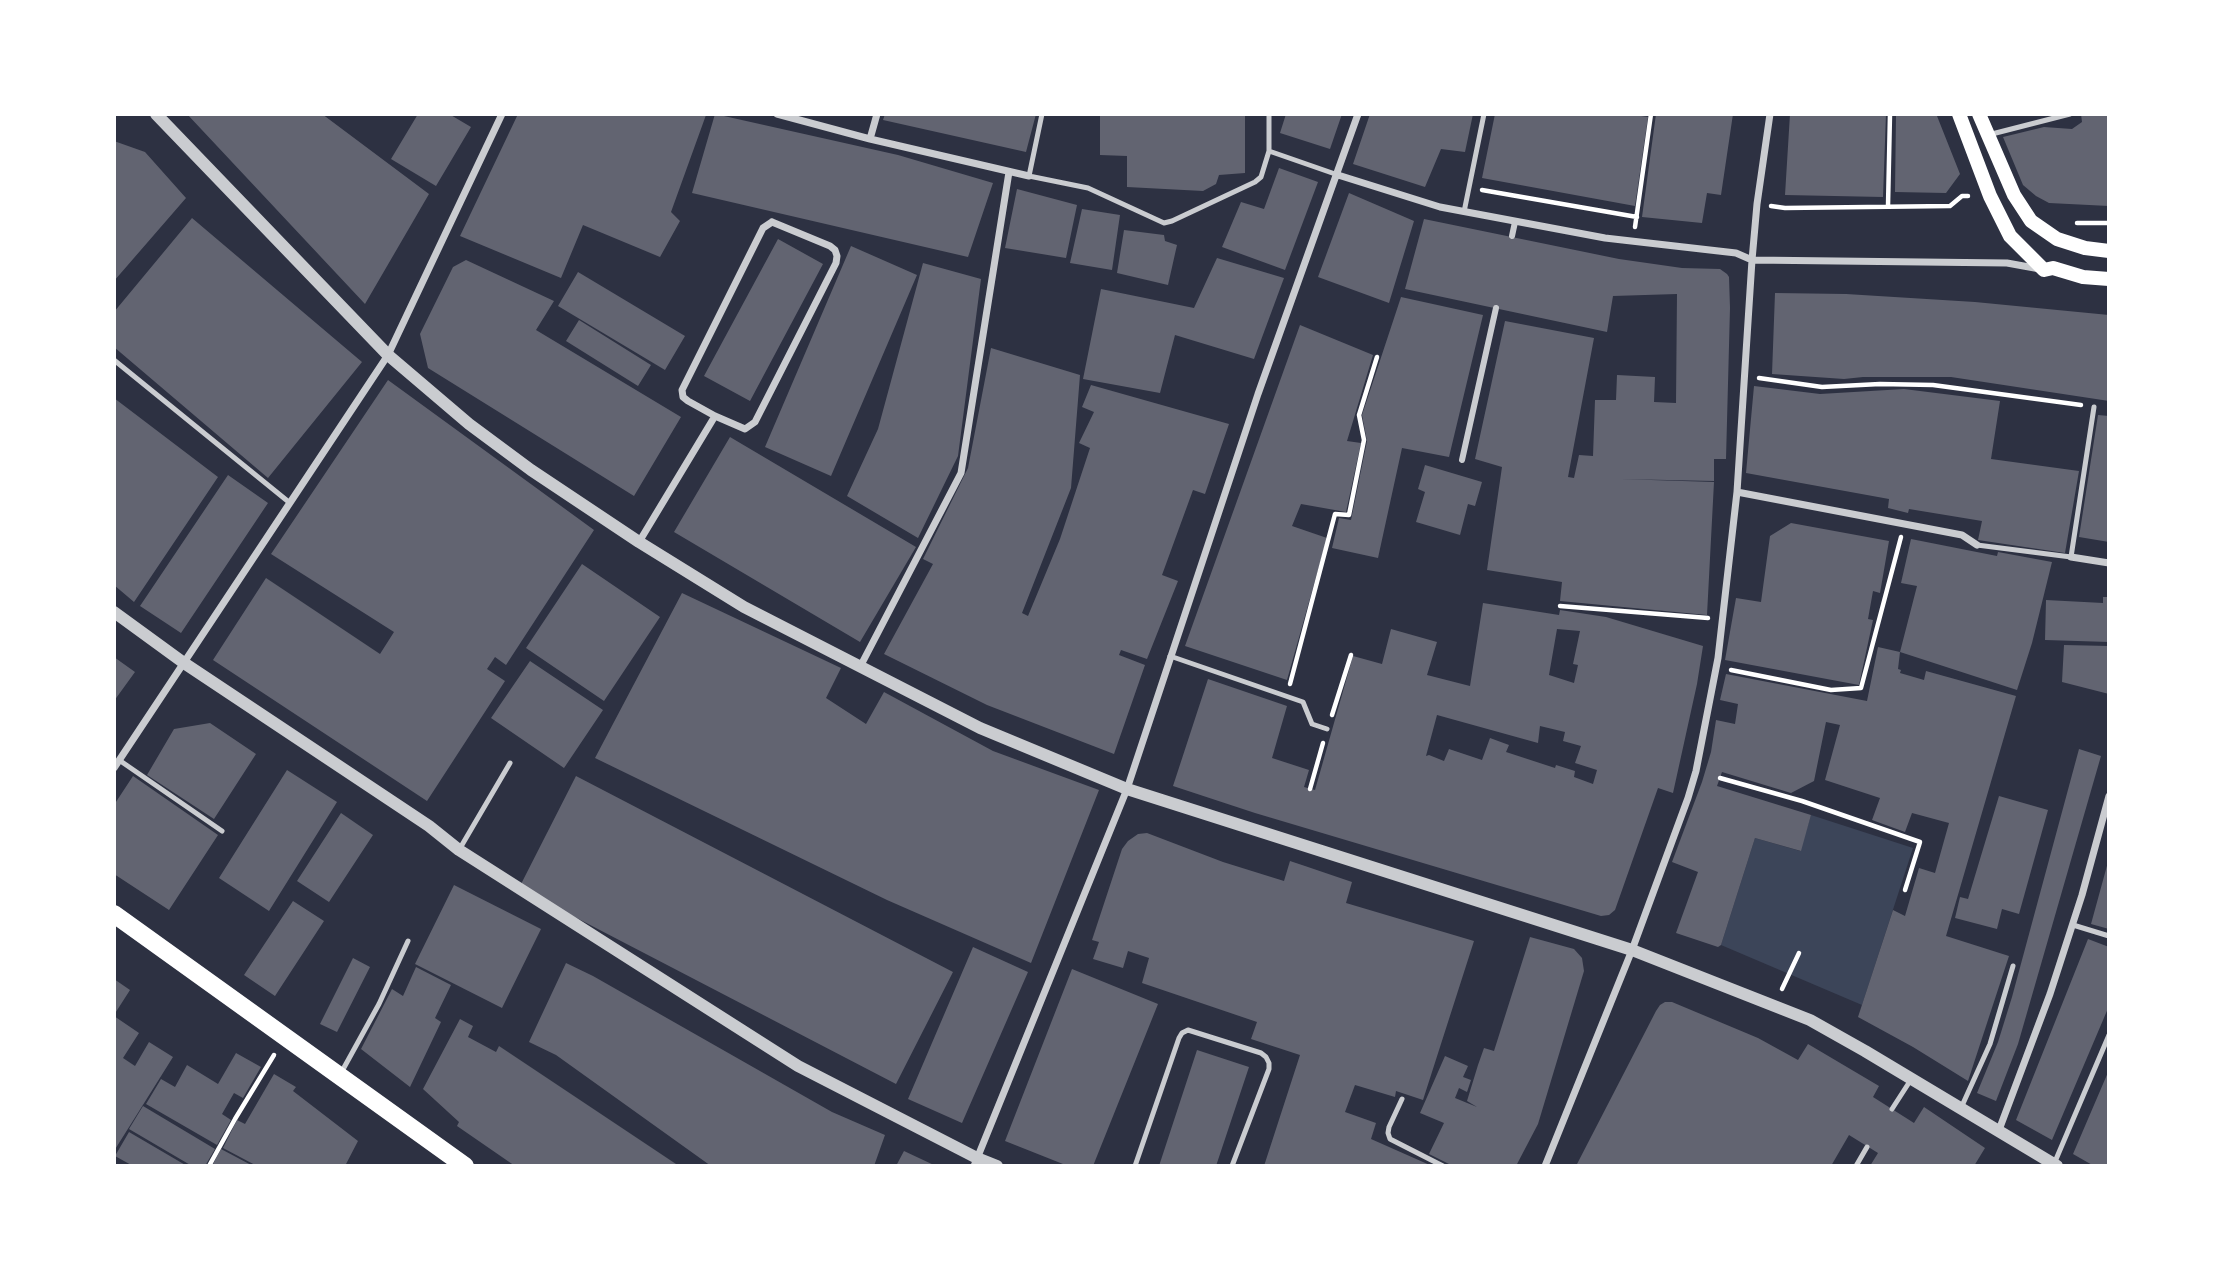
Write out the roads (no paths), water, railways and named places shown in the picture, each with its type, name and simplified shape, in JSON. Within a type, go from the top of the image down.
[{"type":"main road","points":[[1959,114],[1990,196],[2010,236],[2044,270],[2053,268],[2109,279]]},
{"type":"main road","points":[[1979,114],[2014,195],[2031,221],[2057,239],[2085,248],[2109,251]]},
{"type":"main road","points":[[114,914],[465,1166]]},
{"type":"street","points":[[156,114],[388,355],[469,424],[531,470],[639,542],[744,607],[979,728],[1127,789],[1632,950],[1810,1020],[2056,1165]]},
{"type":"street","points":[[114,768],[388,355],[502,114]]},
{"type":"street","points":[[777,114],[1029,176]]},
{"type":"street","points":[[870,139],[877,114]]},
{"type":"street","points":[[976,1162],[1127,789],[1258,394],[1358,114]]},
{"type":"street","points":[[1545,1166],[1632,950],[1696,771],[1716,667],[1737,492],[1752,260],[1770,114]]},
{"type":"street","points":[[860,668],[961,473],[1009,172]]},
{"type":"street","points":[[1338,175],[1464,212],[1633,241],[1736,253],[1752,260],[2007,263],[2044,270]]},
{"type":"street","points":[[772,222],[778,223],[831,246],[835,250],[836,262],[755,422],[745,429],[715,416],[688,401],[683,397],[682,390],[763,228],[772,222]]},
{"type":"street","points":[[1512,236],[1515,222]]},
{"type":"street","points":[[1462,460],[1496,308]]},
{"type":"street","points":[[639,542],[715,416]]},
{"type":"street","points":[[1737,492],[1962,535],[1977,545]]},
{"type":"street","points":[[2071,557],[2109,563]]},
{"type":"street","points":[[114,612],[184,663],[429,826],[460,850],[798,1066],[976,1162],[997,1166]]},
{"type":"street","points":[[1999,1130],[2073,925],[2109,796]]},
{"type":"lane","points":[[1042,114],[1029,176],[1088,188],[1164,223],[1261,177],[1269,151],[1269,114]]},
{"type":"lane","points":[[1464,212],[1484,114]]},
{"type":"lane","points":[[1988,135],[2070,114]]},
{"type":"lane","points":[[1269,151],[1338,175]]},
{"type":"lane","points":[[114,360],[290,503]]},
{"type":"lane","points":[[1977,545],[2071,557],[2094,407]]},
{"type":"lane","points":[[1170,656],[1303,702],[1312,724],[1328,729]]},
{"type":"lane","points":[[119,760],[222,831]]},
{"type":"lane","points":[[460,850],[510,763]]},
{"type":"lane","points":[[2073,925],[2109,936]]},
{"type":"lane","points":[[339,1076],[379,1004],[408,941]]},
{"type":"lane","points":[[1961,1108],[1990,1044],[2013,966]]},
{"type":"lane","points":[[1135,1166],[1179,1038],[1188,1030],[1261,1053],[1269,1063],[1232,1166]]},
{"type":"lane","points":[[2056,1165],[2109,1035]]},
{"type":"lane","points":[[1892,1109],[1912,1078]]},
{"type":"lane","points":[[1402,1099],[1389,1127],[1390,1139],[1443,1166]]},
{"type":"lane","points":[[1856,1166],[1867,1147]]}]
